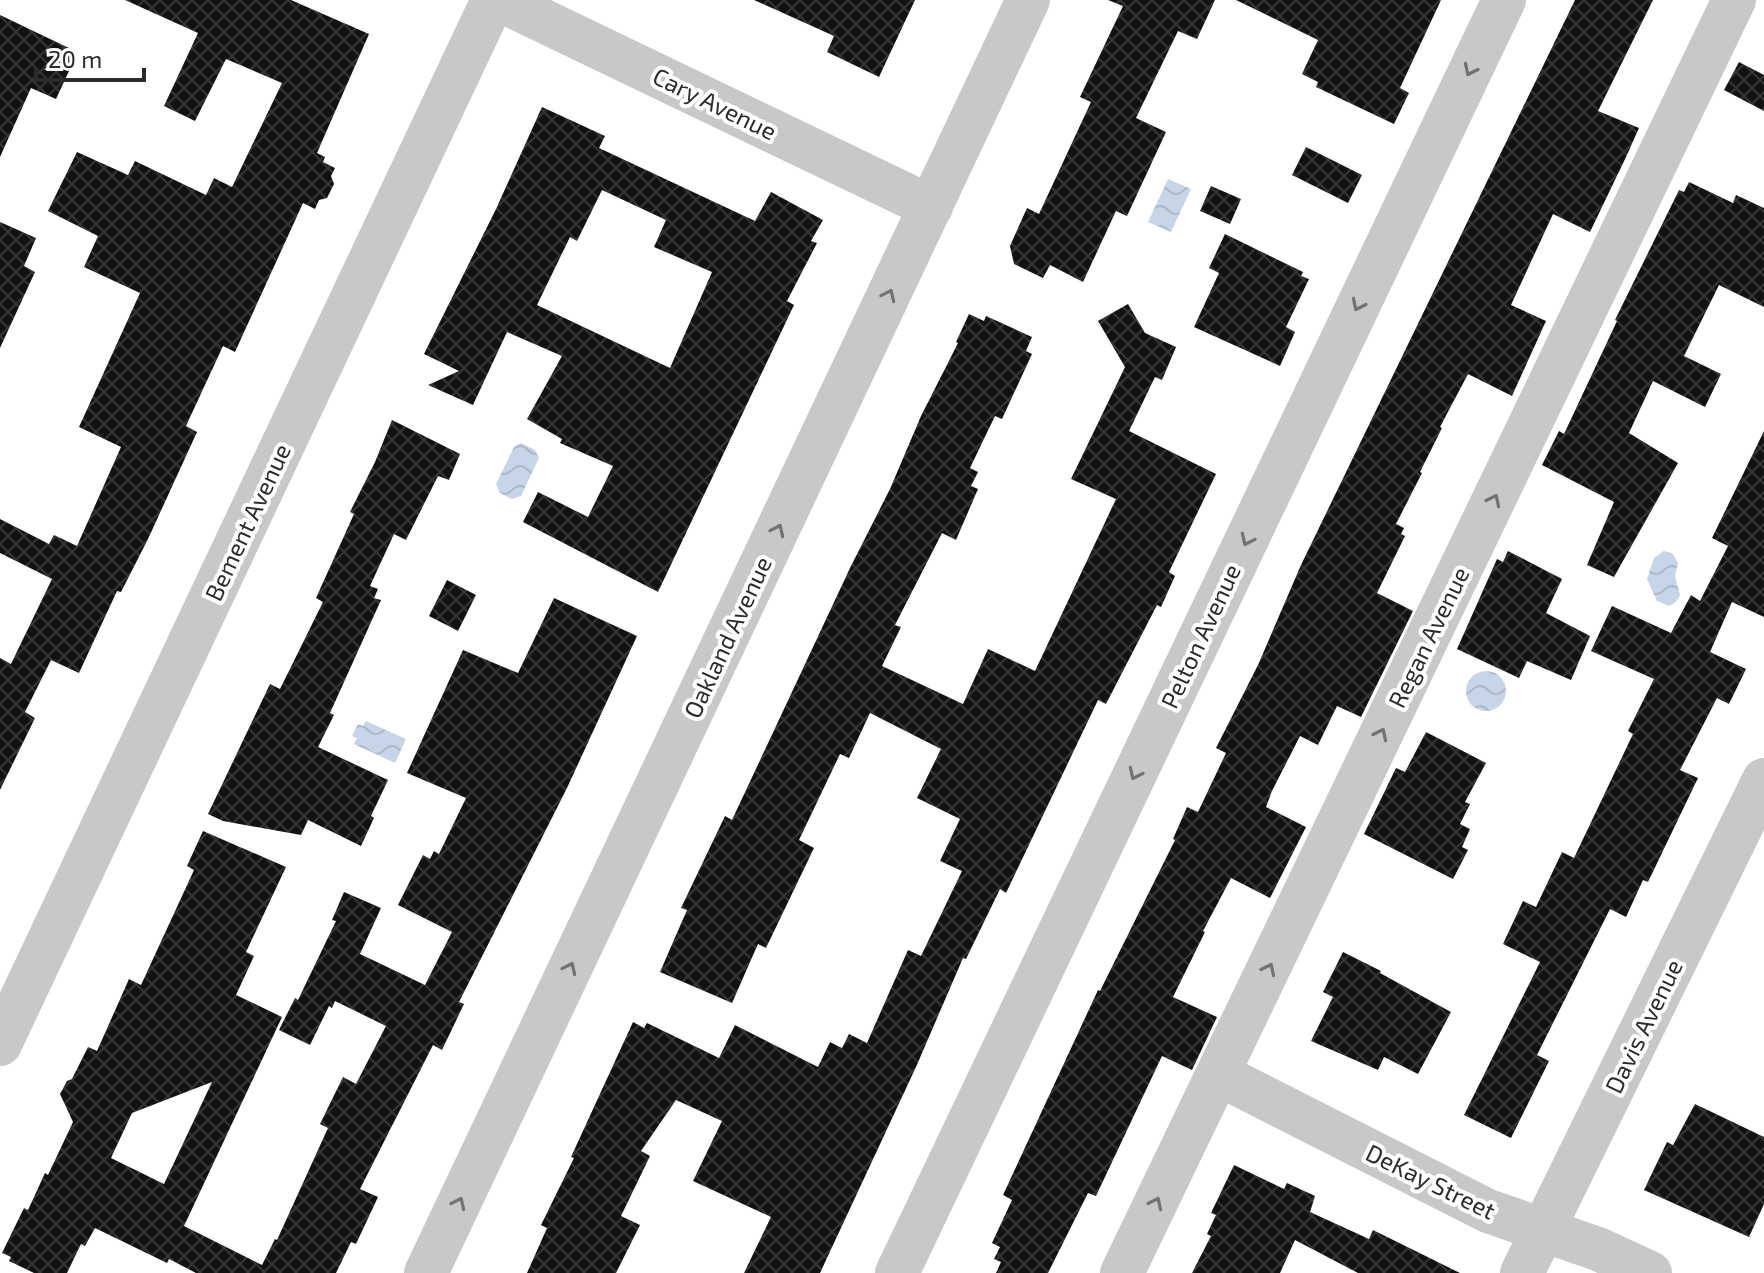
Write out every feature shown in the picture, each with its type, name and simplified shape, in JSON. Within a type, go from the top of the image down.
[{"type":"street","name":"Bement Avenue","points":[[0,1044],[493,0]]},
{"type":"street","name":"Cary Avenue","points":[[500,0],[931,207]]},
{"type":"street","name":"Oakland Avenue","points":[[426,1273],[1028,0]]},
{"type":"street","name":"Pelton Avenue","points":[[897,1273],[1504,0]]},
{"type":"street","name":"Regan Avenue","points":[[1122,1273],[1734,0]]},
{"type":"street","name":"Davis Avenue","points":[[1522,1273],[1764,780]]},
{"type":"street","name":"DeKay Street","points":[[1218,1074],[1488,1211],[1598,1249],[1650,1273]]},
{"type":"water","points":[[1168,179],[1191,189],[1171,232],[1148,222]]},
{"type":"water","points":[[521,443],[535,450],[539,458],[521,496],[512,499],[500,493],[496,484],[514,447]]},
{"type":"water","points":[[1664,551],[1672,553],[1678,563],[1675,576],[1680,595],[1669,606],[1657,601],[1647,579],[1654,558]]},
{"type":"water","points":[[1486,671],[1500,677],[1506,691],[1500,705],[1486,711],[1472,705],[1466,691],[1472,677]]},
{"type":"water","points":[[366,721],[406,739],[395,763],[354,744],[357,738],[352,736],[358,724],[363,726]]},
{"type":"building","points":[[125,0],[291,0],[369,34],[317,153],[325,157],[323,162],[335,168],[331,176],[334,184],[327,198],[319,200],[315,209],[303,203],[235,352],[223,346],[186,426],[197,432],[148,539],[121,592],[117,591],[79,673],[51,660],[25,712],[35,718],[0,790],[0,658],[11,664],[52,579],[0,553],[0,519],[49,544],[54,535],[77,546],[121,447],[79,427],[140,293],[84,267],[98,236],[48,211],[77,152],[128,175],[135,161],[206,195],[214,178],[232,187],[282,83],[226,59],[195,121],[164,106],[198,33]]},
{"type":"building","points":[[754,0],[915,0],[879,77],[827,52],[834,36]]},
{"type":"building","points":[[1108,0],[1215,0],[1197,39],[1178,31],[1136,118],[1166,132],[1127,216],[1116,211],[1083,282],[1050,265],[1043,278],[1014,264],[1010,246],[1027,208],[1039,214],[1091,102],[1080,97],[1123,6]]},
{"type":"building","points":[[1236,0],[1441,0],[1400,88],[1409,93],[1394,124],[1316,87],[1318,82],[1302,74],[1318,40]]},
{"type":"building","points":[[1575,0],[1653,0],[1598,111],[1639,128],[1626,157],[1590,232],[1553,214],[1511,305],[1546,321],[1512,396],[1468,374],[1440,427],[1422,473],[1396,524],[1404,528],[1401,534],[1405,536],[1377,593],[1413,611],[1361,717],[1337,706],[1318,745],[1300,736],[1272,791],[1266,807],[1306,827],[1270,898],[1231,878],[1173,997],[1217,1017],[1192,1070],[1162,1056],[1096,1196],[1088,1193],[1048,1273],[996,1273],[1001,1262],[994,1259],[1000,1247],[992,1243],[1012,1200],[1003,1195],[1098,990],[1175,840],[1187,807],[1198,812],[1226,753],[1216,748],[1258,665],[1301,565]]},
{"type":"building","points":[[0,15],[71,49],[69,53],[76,56],[56,99],[31,88],[0,157]]},
{"type":"building","points":[[1739,62],[1764,75],[1764,111],[1724,90]]},
{"type":"building","points":[[542,107],[605,136],[599,148],[755,221],[771,192],[823,220],[811,241],[817,243],[787,301],[794,305],[658,592],[523,522],[538,492],[588,517],[613,466],[560,443],[562,439],[527,419],[562,356],[507,332],[473,405],[428,385],[459,371],[424,354],[496,209]],"holes":[[[602,190],[666,220],[654,247],[712,272],[670,368],[537,305],[570,237],[577,241]]]},
{"type":"building","points":[[1306,147],[1362,175],[1348,203],[1292,175]]},
{"type":"building","points":[[1689,182],[1733,203],[1736,195],[1764,208],[1764,307],[1719,285],[1684,356],[1721,374],[1705,407],[1653,381],[1629,433],[1678,463],[1614,577],[1587,565],[1614,502],[1542,465],[1559,431],[1564,434],[1615,320],[1679,190],[1684,192]]},
{"type":"building","points":[[1211,186],[1241,199],[1230,224],[1200,211]]},
{"type":"building","points":[[0,222],[36,238],[24,266],[35,272],[0,348]]},
{"type":"building","points":[[1225,234],[1303,272],[1301,276],[1309,279],[1286,327],[1295,332],[1280,366],[1194,327],[1219,273],[1209,268]]},
{"type":"building","points":[[1128,304],[1145,333],[1176,347],[1162,380],[1155,377],[1129,431],[1216,474],[1169,572],[1175,576],[1161,607],[1157,605],[1106,704],[1098,700],[1006,893],[1000,889],[966,959],[963,958],[820,1273],[744,1273],[771,1217],[693,1181],[722,1121],[676,1100],[641,1151],[650,1156],[621,1216],[640,1225],[616,1273],[527,1273],[547,1228],[541,1225],[574,1158],[571,1157],[633,1022],[644,1028],[647,1023],[719,1058],[735,1025],[818,1067],[830,1042],[842,1048],[849,1034],[867,1043],[908,950],[921,956],[962,871],[940,861],[960,819],[917,798],[941,749],[870,713],[849,758],[840,754],[799,840],[814,848],[766,948],[758,944],[732,1003],[660,972],[687,910],[681,908],[725,816],[732,820],[890,489],[969,314],[984,321],[986,316],[1032,337],[1026,351],[1032,354],[1002,419],[995,416],[970,468],[978,472],[971,486],[978,489],[956,540],[942,533],[895,625],[901,627],[882,666],[963,704],[988,649],[1035,671],[1116,499],[1071,479],[1125,367],[1098,321]]},
{"type":"building","points":[[392,420],[460,454],[449,480],[438,476],[406,540],[394,534],[370,586],[378,589],[374,598],[381,600],[318,747],[388,780],[371,816],[374,818],[361,846],[308,820],[301,835],[223,821],[208,814],[270,684],[280,689],[323,602],[316,598],[354,514],[350,512]]},
{"type":"building","points":[[1764,431],[1764,617],[1732,602],[1710,652],[1746,669],[1729,704],[1717,698],[1680,770],[1698,778],[1648,882],[1643,880],[1626,917],[1610,909],[1537,1055],[1549,1061],[1511,1138],[1464,1115],[1540,962],[1503,944],[1523,901],[1536,907],[1562,852],[1574,858],[1633,734],[1628,731],[1654,679],[1591,651],[1612,606],[1671,633],[1691,595],[1700,601],[1728,546],[1712,538]]},
{"type":"building","points":[[1508,551],[1562,579],[1546,613],[1590,636],[1571,680],[1527,661],[1519,678],[1457,649],[1497,559],[1503,562]]},
{"type":"building","points":[[447,580],[476,595],[458,631],[429,616]]},
{"type":"building","points":[[554,598],[637,636],[567,788],[459,1002],[464,1004],[442,1050],[433,1045],[360,1189],[378,1197],[356,1244],[351,1242],[336,1273],[196,1273],[169,1259],[167,1263],[95,1228],[85,1246],[81,1244],[67,1273],[34,1273],[9,1261],[11,1257],[2,1253],[24,1208],[28,1210],[45,1173],[48,1175],[73,1122],[60,1094],[67,1081],[72,1079],[88,1047],[97,1051],[129,979],[141,985],[194,870],[187,866],[203,831],[286,867],[246,952],[254,956],[236,995],[282,1017],[184,1226],[262,1265],[277,1240],[328,1128],[320,1124],[343,1077],[356,1084],[386,1026],[335,1001],[332,1008],[329,1006],[310,1045],[279,1030],[295,998],[298,1000],[336,921],[332,920],[344,892],[381,908],[360,954],[425,985],[452,932],[398,905],[423,855],[430,859],[434,851],[439,854],[466,798],[407,773],[463,650],[518,673]],"holes":[[[212,1082],[164,1184],[111,1158],[132,1113]]]},
{"type":"building","points":[[1426,732],[1486,763],[1465,802],[1470,804],[1460,824],[1470,829],[1462,847],[1468,850],[1453,879],[1364,834],[1396,768],[1405,772]]},
{"type":"building","points":[[1343,952],[1451,1012],[1418,1074],[1384,1057],[1378,1070],[1311,1041],[1333,997],[1323,992]]},
{"type":"building","points":[[1695,1104],[1764,1137],[1764,1204],[1749,1237],[1644,1190],[1667,1142],[1673,1145]]},
{"type":"building","points":[[1234,1165],[1284,1189],[1287,1183],[1315,1196],[1310,1212],[1369,1239],[1373,1230],[1460,1273],[1358,1273],[1295,1240],[1280,1273],[1192,1273],[1211,1236],[1207,1234],[1216,1215],[1211,1213]]}]
